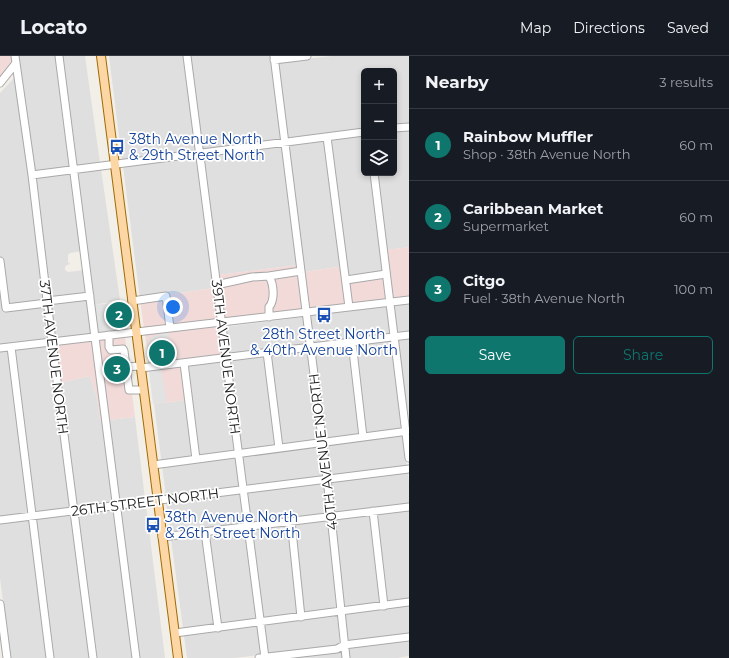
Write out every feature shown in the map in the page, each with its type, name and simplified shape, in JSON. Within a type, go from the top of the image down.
[{"type":"main road","points":[[101,56],[152,465],[178,658]]},
{"type":"street","points":[[59,56],[136,658]]},
{"type":"street","name":"39TH AVENUE NORTH","points":[[187,56],[260,622],[263,658]]},
{"type":"street","points":[[274,58],[307,56]]},
{"type":"street","name":"40TH AVENUE NORTH","points":[[274,58],[323,443],[346,658]]},
{"type":"street","points":[[0,83],[15,59]]},
{"type":"street","name":"37TH AVENUE NORTH","points":[[15,59],[32,175],[93,658]]},
{"type":"street","points":[[397,128],[409,127]]},
{"type":"street","points":[[32,175],[361,132]]},
{"type":"street","points":[[327,137],[349,307]]},
{"type":"street","points":[[374,176],[409,458]]},
{"type":"street","points":[[0,261],[3,308],[90,296]]},
{"type":"street","points":[[216,285],[252,277],[301,271]]},
{"type":"street","points":[[346,280],[386,274]]},
{"type":"street","points":[[269,276],[272,284],[273,297],[273,303],[269,307],[269,317]]},
{"type":"street","points":[[132,301],[166,296],[170,328]]},
{"type":"street","points":[[0,348],[409,300]]},
{"type":"street","points":[[126,367],[184,363],[409,334]]},
{"type":"street","points":[[109,335],[110,349]]},
{"type":"street","points":[[352,342],[363,437]]},
{"type":"street","points":[[10,347],[50,658]]},
{"type":"street","points":[[97,354],[105,353],[110,349],[123,350],[129,390],[143,390]]},
{"type":"street","points":[[267,352],[279,448]]},
{"type":"street","points":[[184,363],[196,459]]},
{"type":"street","points":[[152,465],[407,432]]},
{"type":"street","name":"26TH STREET NORTH","points":[[0,520],[327,478],[409,469]]},
{"type":"street","points":[[162,537],[409,507]]},
{"type":"street","points":[[373,511],[384,606]]},
{"type":"street","points":[[291,521],[301,617]]},
{"type":"street","points":[[205,532],[218,628]]},
{"type":"street","points":[[175,633],[409,602]]},
{"type":"street","points":[[0,604],[7,658]]},
{"type":"street","points":[[263,658],[307,655],[337,649],[344,645],[409,637]]},
{"type":"shaded area","points":[[0,56],[12,56],[12,62],[0,78]]},
{"type":"shaded area","points":[[18,56],[85,56],[100,163],[35,171]]},
{"type":"shaded area","points":[[109,56],[183,56],[196,151],[122,160]]},
{"type":"shaded area","points":[[190,56],[270,56],[282,140],[202,150]]},
{"type":"shaded area","points":[[332,56],[409,56],[409,124],[397,125],[397,68],[361,68],[361,129],[288,139],[278,62]]},
{"type":"shaded area","points":[[15,77],[29,175],[48,339],[0,345],[0,93]]},
{"type":"shaded area","points":[[409,130],[409,247],[386,250],[377,176],[397,176],[397,131]]},
{"type":"shaded area","points":[[361,135],[361,176],[370,176],[382,271],[345,277],[343,266],[304,272],[289,145]]},
{"type":"shaded area","points":[[282,145],[297,265],[218,275],[203,156]]},
{"type":"shaded area","points":[[196,156],[213,288],[140,299],[123,166]]},
{"type":"shaded area","points":[[101,169],[120,300],[89,306],[93,334],[55,338],[36,177]],"holes":[[[82,251],[84,270],[68,272],[65,270],[65,267],[70,264],[68,262],[68,255],[70,253]]]},
{"type":"shaded area","points":[[409,247],[409,297],[392,299],[386,250]]},
{"type":"shaded area","points":[[297,265],[303,310],[224,319],[218,275]]},
{"type":"shaded area","points":[[344,266],[345,277],[382,271],[386,300],[309,309],[304,272]]},
{"type":"shaded area","points":[[213,288],[217,320],[144,329],[140,299]]},
{"type":"shaded area","points":[[123,302],[127,329],[97,333],[93,305]]},
{"type":"shaded area","points":[[409,304],[409,431],[393,306]]},
{"type":"shaded area","points":[[387,306],[407,466],[330,475],[310,316]]},
{"type":"shaded area","points":[[303,317],[323,476],[246,486],[225,327]]},
{"type":"shaded area","points":[[218,326],[223,360],[180,366],[186,400],[154,404],[145,334]]},
{"type":"shaded area","points":[[168,332],[174,367],[161,370],[167,402],[153,404],[147,355],[148,344],[151,337]]},
{"type":"shaded area","points":[[125,337],[135,417],[100,421],[97,398],[90,376],[60,383],[55,344]]},
{"type":"shaded area","points":[[47,346],[52,384],[54,384],[71,509],[0,517],[0,351]]},
{"type":"shaded area","points":[[223,360],[239,487],[166,496],[154,404],[186,400],[180,366]]},
{"type":"shaded area","points":[[90,376],[97,398],[100,421],[135,417],[145,499],[77,508],[60,383]]},
{"type":"shaded area","points":[[408,472],[409,634],[347,642],[331,481]]},
{"type":"shaded area","points":[[324,482],[340,644],[336,646],[268,654],[246,492]]},
{"type":"shaded area","points":[[240,492],[261,655],[234,658],[187,658],[166,502]]},
{"type":"shaded area","points":[[146,505],[165,658],[96,658],[78,514]]},
{"type":"shaded area","points":[[71,514],[90,658],[10,658],[0,578],[0,523]]},
{"type":"shaded area","points":[[409,640],[409,656],[397,658],[349,658],[348,648]]},
{"type":"shaded area","points":[[341,650],[342,658],[284,658]]},
{"type":"place","name":"38th Avenue North & 29th Street North","points":[[117,147]]},
{"type":"place","name":"Caribbean Market","points":[[119,315]]},
{"type":"place","name":"28th Street North & 40th Avenue North","points":[[324,315]]},
{"type":"place","name":"Rainbow Muffler","points":[[162,353]]},
{"type":"place","name":"Citgo","points":[[117,369]]},
{"type":"place","name":"38th Avenue North & 26th Street North","points":[[153,525]]}]
